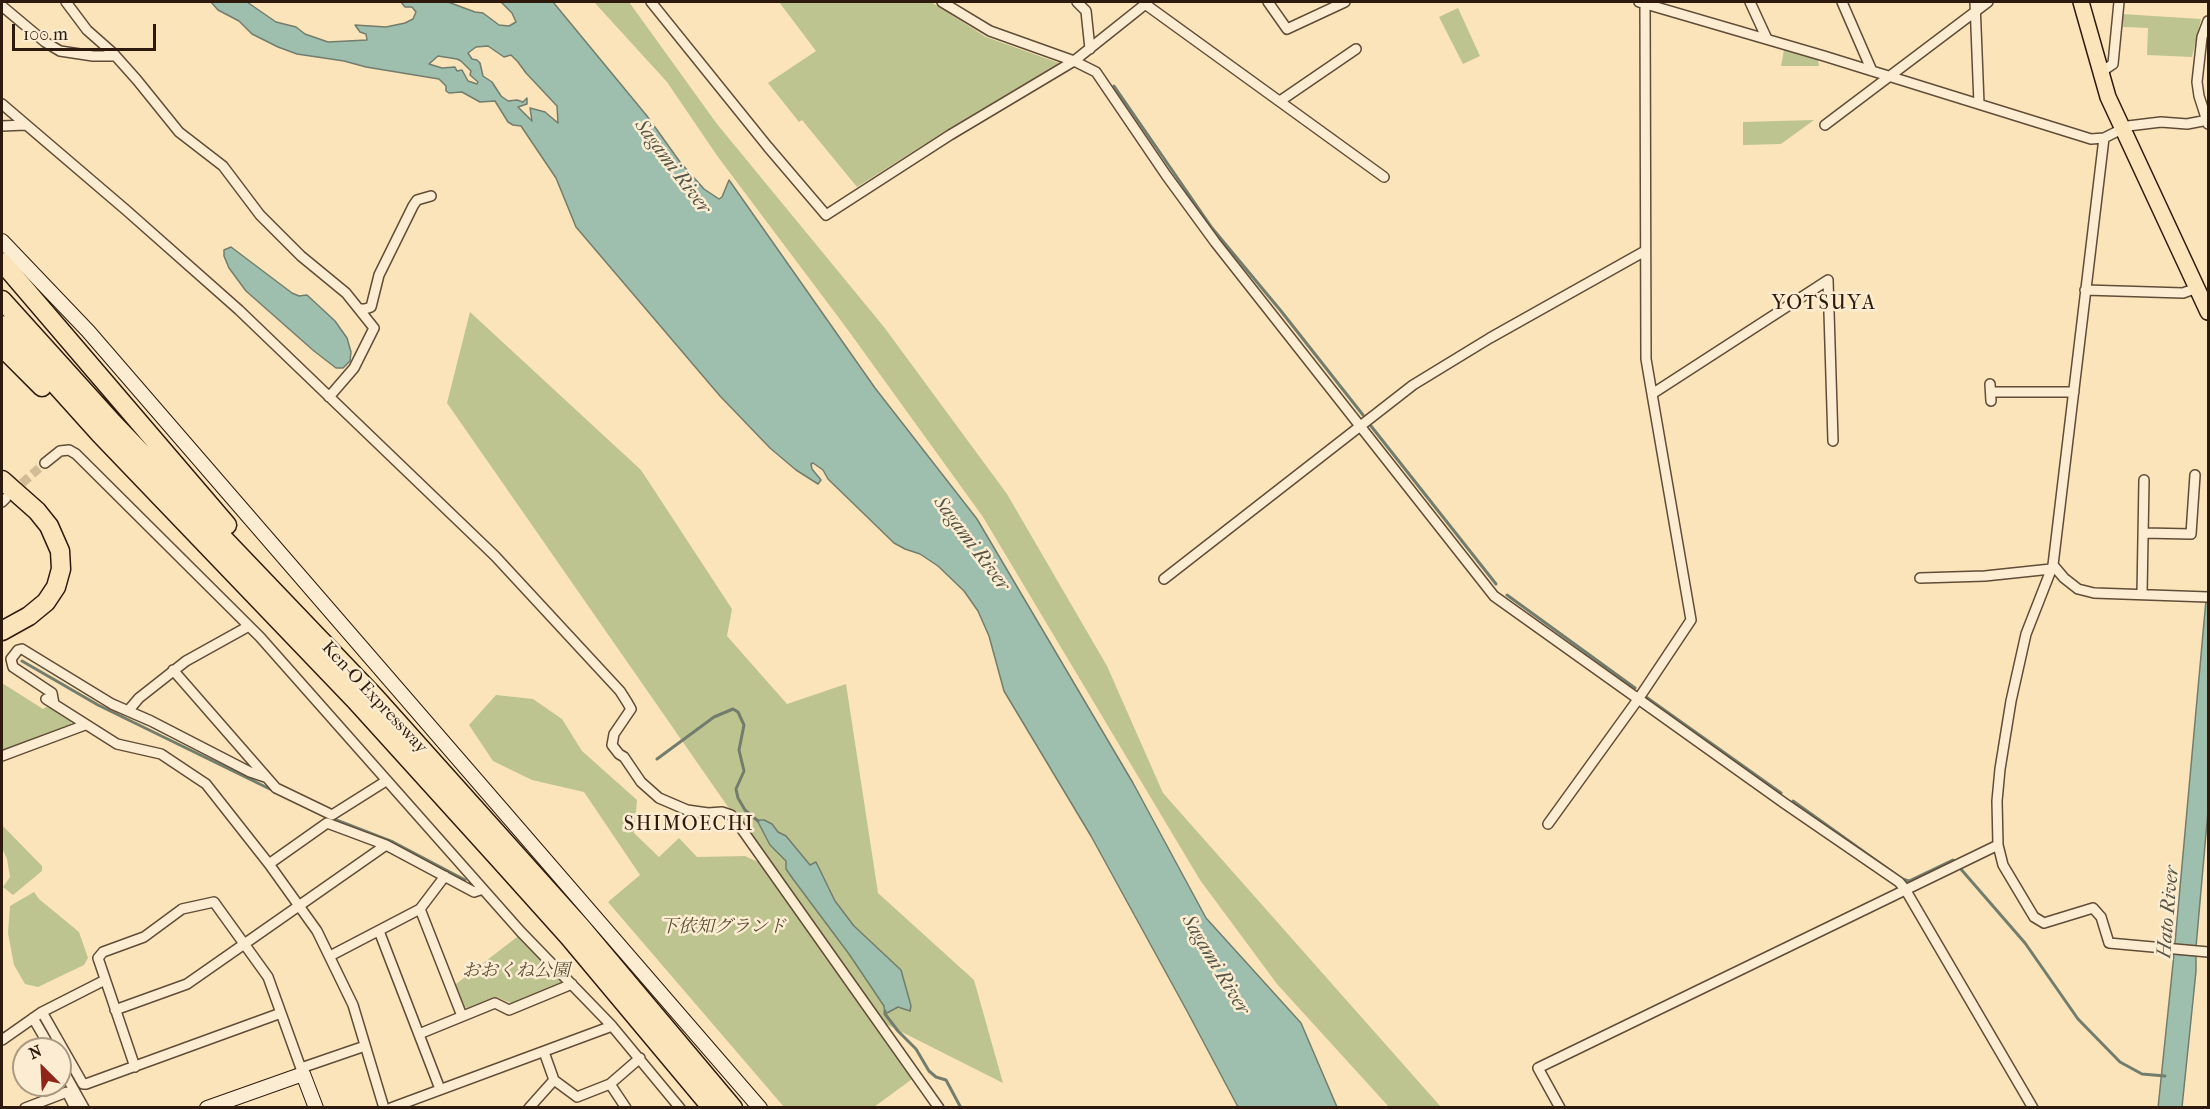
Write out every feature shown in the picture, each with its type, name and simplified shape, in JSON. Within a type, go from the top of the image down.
[{"type":"highway","points":[[2,262],[375,697]]},
{"type":"highway","name":"Ken-O Expressway","points":[[2,300],[113,423],[375,697],[581,927],[734,1107]]},
{"type":"highway","name":"Ken-O Expressway","points":[[2,325],[168,505],[355,700],[569,937],[712,1107]]},
{"type":"highway","points":[[2,347],[70,415],[168,505]]},
{"type":"highway","points":[[2,631],[29,616],[46,602],[56,587],[61,568],[57,542],[49,526],[32,506],[3,493]]},
{"type":"main road","points":[[2081,2],[2108,97],[2204,299]]},
{"type":"street","points":[[66,2],[87,30],[116,56],[137,80],[178,132],[223,165],[260,215],[301,256],[346,293],[374,328],[354,368],[329,398]]},
{"type":"street","points":[[651,2],[826,215],[950,135],[1074,61],[1147,3],[1384,177]]},
{"type":"street","points":[[942,2],[990,32],[1074,61],[1096,72],[1215,242],[1361,424],[1494,596],[1784,803],[1899,882],[2033,1107]]},
{"type":"street","points":[[1077,2],[1086,6],[1090,49]]},
{"type":"street","points":[[1268,2],[1287,29],[1345,2]]},
{"type":"street","points":[[1548,824],[1639,698],[1691,620],[1646,359],[1643,2],[2091,139],[2104,138],[2128,126],[2161,122],[2187,124],[2208,122],[2197,82],[2202,37],[2208,21]]},
{"type":"street","points":[[1750,2],[1767,39]]},
{"type":"street","points":[[1842,2],[1872,71]]},
{"type":"street","points":[[1825,125],[1976,6],[1988,2]]},
{"type":"street","points":[[2101,72],[2112,64],[2120,2]]},
{"type":"street","points":[[2,6],[45,42],[60,51],[93,56],[116,56]]},
{"type":"street","points":[[1976,6],[1979,104]]},
{"type":"street","points":[[1280,101],[1356,49]]},
{"type":"street","points":[[2,104],[239,310],[495,556],[620,691],[631,709],[614,734],[612,745],[619,754],[624,757],[651,793],[687,810],[722,812],[731,815],[939,1107]]},
{"type":"street","points":[[2,126],[24,125]]},
{"type":"street","points":[[2104,138],[2052,567],[2036,604],[2020,657],[2000,769],[1997,801],[1998,845],[2003,865],[2034,917],[2044,923],[2093,908],[2101,917],[2109,943],[2204,952]]},
{"type":"street","points":[[360,309],[371,307],[379,275],[413,206],[417,200],[431,196]]},
{"type":"street","points":[[2,241],[88,331],[760,1107]]},
{"type":"street","points":[[1164,579],[1413,385],[1490,338],[1645,251]]},
{"type":"street","points":[[1652,394],[1828,280],[1833,441]]},
{"type":"street","points":[[2085,290],[2184,293],[2204,299]]},
{"type":"street","points":[[1991,392],[2074,392]]},
{"type":"street","points":[[45,463],[60,451],[69,450],[76,454],[249,626],[483,889],[612,1026],[680,1107]]},
{"type":"street","points":[[2144,533],[2191,534],[2195,476]]},
{"type":"street","points":[[2142,594],[2144,480]]},
{"type":"street","points":[[1920,578],[1984,576],[2052,567]]},
{"type":"street","points":[[2052,567],[2078,589],[2094,592],[2207,597]]},
{"type":"street","points":[[128,711],[139,698],[173,670],[249,626]]},
{"type":"street","points":[[265,777],[250,772],[112,704],[22,649],[18,650],[11,659],[14,667],[52,693],[50,702],[85,725],[117,744],[161,754],[206,784],[317,931],[353,1005],[384,1107]]},
{"type":"street","points":[[173,670],[276,788],[332,814],[386,781]]},
{"type":"street","points":[[2,756],[85,725]]},
{"type":"street","points":[[268,864],[327,823],[386,844],[474,892],[483,889]]},
{"type":"street","points":[[115,1010],[187,984],[386,844]]},
{"type":"street","points":[[1560,1107],[1538,1068],[1998,845]]},
{"type":"street","points":[[330,956],[420,909],[445,876]]},
{"type":"street","points":[[135,1067],[98,958],[103,952],[144,937],[182,909],[214,902],[268,976],[316,1107]]},
{"type":"street","points":[[420,909],[462,1016]]},
{"type":"street","points":[[379,931],[440,1089]]},
{"type":"street","points":[[2,1040],[37,1015],[105,980]]},
{"type":"street","points":[[419,1034],[495,1003],[509,1010],[572,984]]},
{"type":"street","points":[[37,1015],[83,1084],[281,1013]]},
{"type":"street","points":[[37,1015],[46,1037]]},
{"type":"street","points":[[391,1107],[612,1026]]},
{"type":"street","points":[[207,1107],[238,1102],[302,1071],[365,1046]]},
{"type":"street","points":[[544,1052],[554,1080],[576,1097],[610,1084],[640,1058]]},
{"type":"street","points":[[529,1107],[554,1080]]},
{"type":"street","points":[[610,1084],[626,1107]]},
{"type":"street","points":[[72,1086],[84,1107]]},
{"type":"street","points":[[25,1107],[66,1092],[75,1107]]},
{"type":"green space","points":[[594,2],[629,2],[717,124],[884,327],[1007,494],[1107,666],[1163,793],[1441,1107],[1389,1107],[1277,984],[1200,880],[983,517],[845,326],[718,157],[667,82]]},
{"type":"green space","points":[[779,2],[931,2],[986,37],[1059,63],[857,187],[802,120],[799,122],[768,83],[816,51]]},
{"type":"green space","points":[[1458,8],[1480,56],[1463,64],[1439,17]]},
{"type":"green space","points":[[2122,14],[2201,19],[2192,57],[2147,55],[2148,28],[2123,27]]},
{"type":"green space","points":[[1784,50],[1818,60],[1819,66],[1781,66]]},
{"type":"green space","points":[[1814,120],[1781,144],[1743,145],[1743,122]]},
{"type":"green space","name":"下依知グランド","points":[[470,312],[641,470],[732,609],[727,636],[787,704],[846,684],[878,893],[974,980],[1003,1083],[880,1021],[919,1074],[874,1107],[784,1107],[608,902],[640,875],[584,792],[532,780],[493,761],[469,725],[496,695],[533,699],[562,719],[582,751],[637,800],[634,833],[659,857],[679,838],[697,857],[745,856],[765,865],[806,919],[447,403]]},
{"type":"green space","points":[[2,683],[43,709],[54,708],[71,719],[71,725],[2,752]]},
{"type":"green space","points":[[2,825],[42,866],[42,871],[13,895],[3,887],[10,877],[7,859],[2,848]]},
{"type":"green space","points":[[34,892],[39,899],[79,932],[88,958],[84,965],[38,987],[25,984],[14,965],[8,933],[10,906]]},
{"type":"green space","name":"おおくね公園","points":[[517,937],[521,937],[562,983],[511,1003],[496,997],[467,1008],[464,1007],[456,984]]},
{"type":"water","name":"Sagami River","points":[[211,2],[247,2],[276,22],[296,27],[305,34],[328,42],[367,40],[366,34],[360,32],[355,25],[386,27],[413,19],[416,12],[412,7],[405,7],[401,2],[448,2],[483,13],[499,25],[509,26],[516,22],[512,13],[501,2],[553,2],[704,189],[719,199],[729,180],[875,388],[977,519],[1133,783],[1206,918],[1301,1023],[1337,1107],[1238,1107],[1091,836],[1004,691],[989,636],[978,611],[964,591],[938,566],[920,554],[894,543],[828,479],[823,470],[811,464],[812,469],[821,480],[818,484],[796,470],[770,448],[720,396],[576,227],[556,178],[521,126],[508,122],[495,101],[480,102],[462,92],[449,93],[439,79],[297,54],[252,34],[239,21],[218,10]],"holes":[[[488,46],[504,57],[511,55],[518,62],[557,106],[558,123],[545,112],[530,108],[532,121],[518,107],[527,104],[527,98],[523,102],[508,101],[501,96],[492,82],[483,76],[480,63],[472,59],[468,53],[476,47]],[[438,56],[461,61],[471,71],[470,75],[478,82],[477,84],[468,81],[462,70],[457,71],[455,67],[442,68],[429,64]]]},
{"type":"water","points":[[231,247],[292,293],[299,296],[307,295],[335,321],[347,338],[351,352],[350,361],[343,368],[336,368],[314,351],[246,291],[229,268],[224,256],[224,250]]},
{"type":"water","points":[[2206,600],[2208,600],[2208,811],[2196,971],[2182,1107],[2158,1108],[2174,954]]},
{"type":"water","points":[[757,820],[764,820],[772,824],[778,832],[786,836],[810,865],[816,862],[835,901],[854,926],[901,970],[911,1006],[910,1011],[898,1007],[885,1014],[884,1006],[786,869],[786,861],[770,845]]},
{"type":"waterway","points":[[1114,86],[1212,228],[1363,415]]},
{"type":"waterway","points":[[1371,426],[1496,584]]},
{"type":"waterway","points":[[1507,595],[1635,688]]},
{"type":"waterway","points":[[22,661],[98,705],[276,792]]},
{"type":"waterway","points":[[1646,697],[1781,793]]},
{"type":"waterway","points":[[657,759],[714,717],[733,709],[738,712],[744,725],[739,750],[744,771],[736,789],[745,810],[758,821]]},
{"type":"waterway","points":[[1793,801],[1902,879],[1909,881],[1953,860],[2025,943],[2078,1019],[2120,1062],[2142,1074],[2165,1076]]},
{"type":"waterway","points":[[331,818],[393,842],[465,880]]},
{"type":"waterway","points":[[885,1011],[898,1031],[916,1049],[929,1071],[936,1077],[946,1080],[961,1108]]},
{"type":"tunnel","points":[[12,492],[45,463]]},
{"type":"district","name":"YOTSUYA","points":[[1824,304]]},
{"type":"district","name":"SHIMOECHI","points":[[689,825]]},
{"type":"water label","name":"Hato River","points":[[2169,912]]}]
